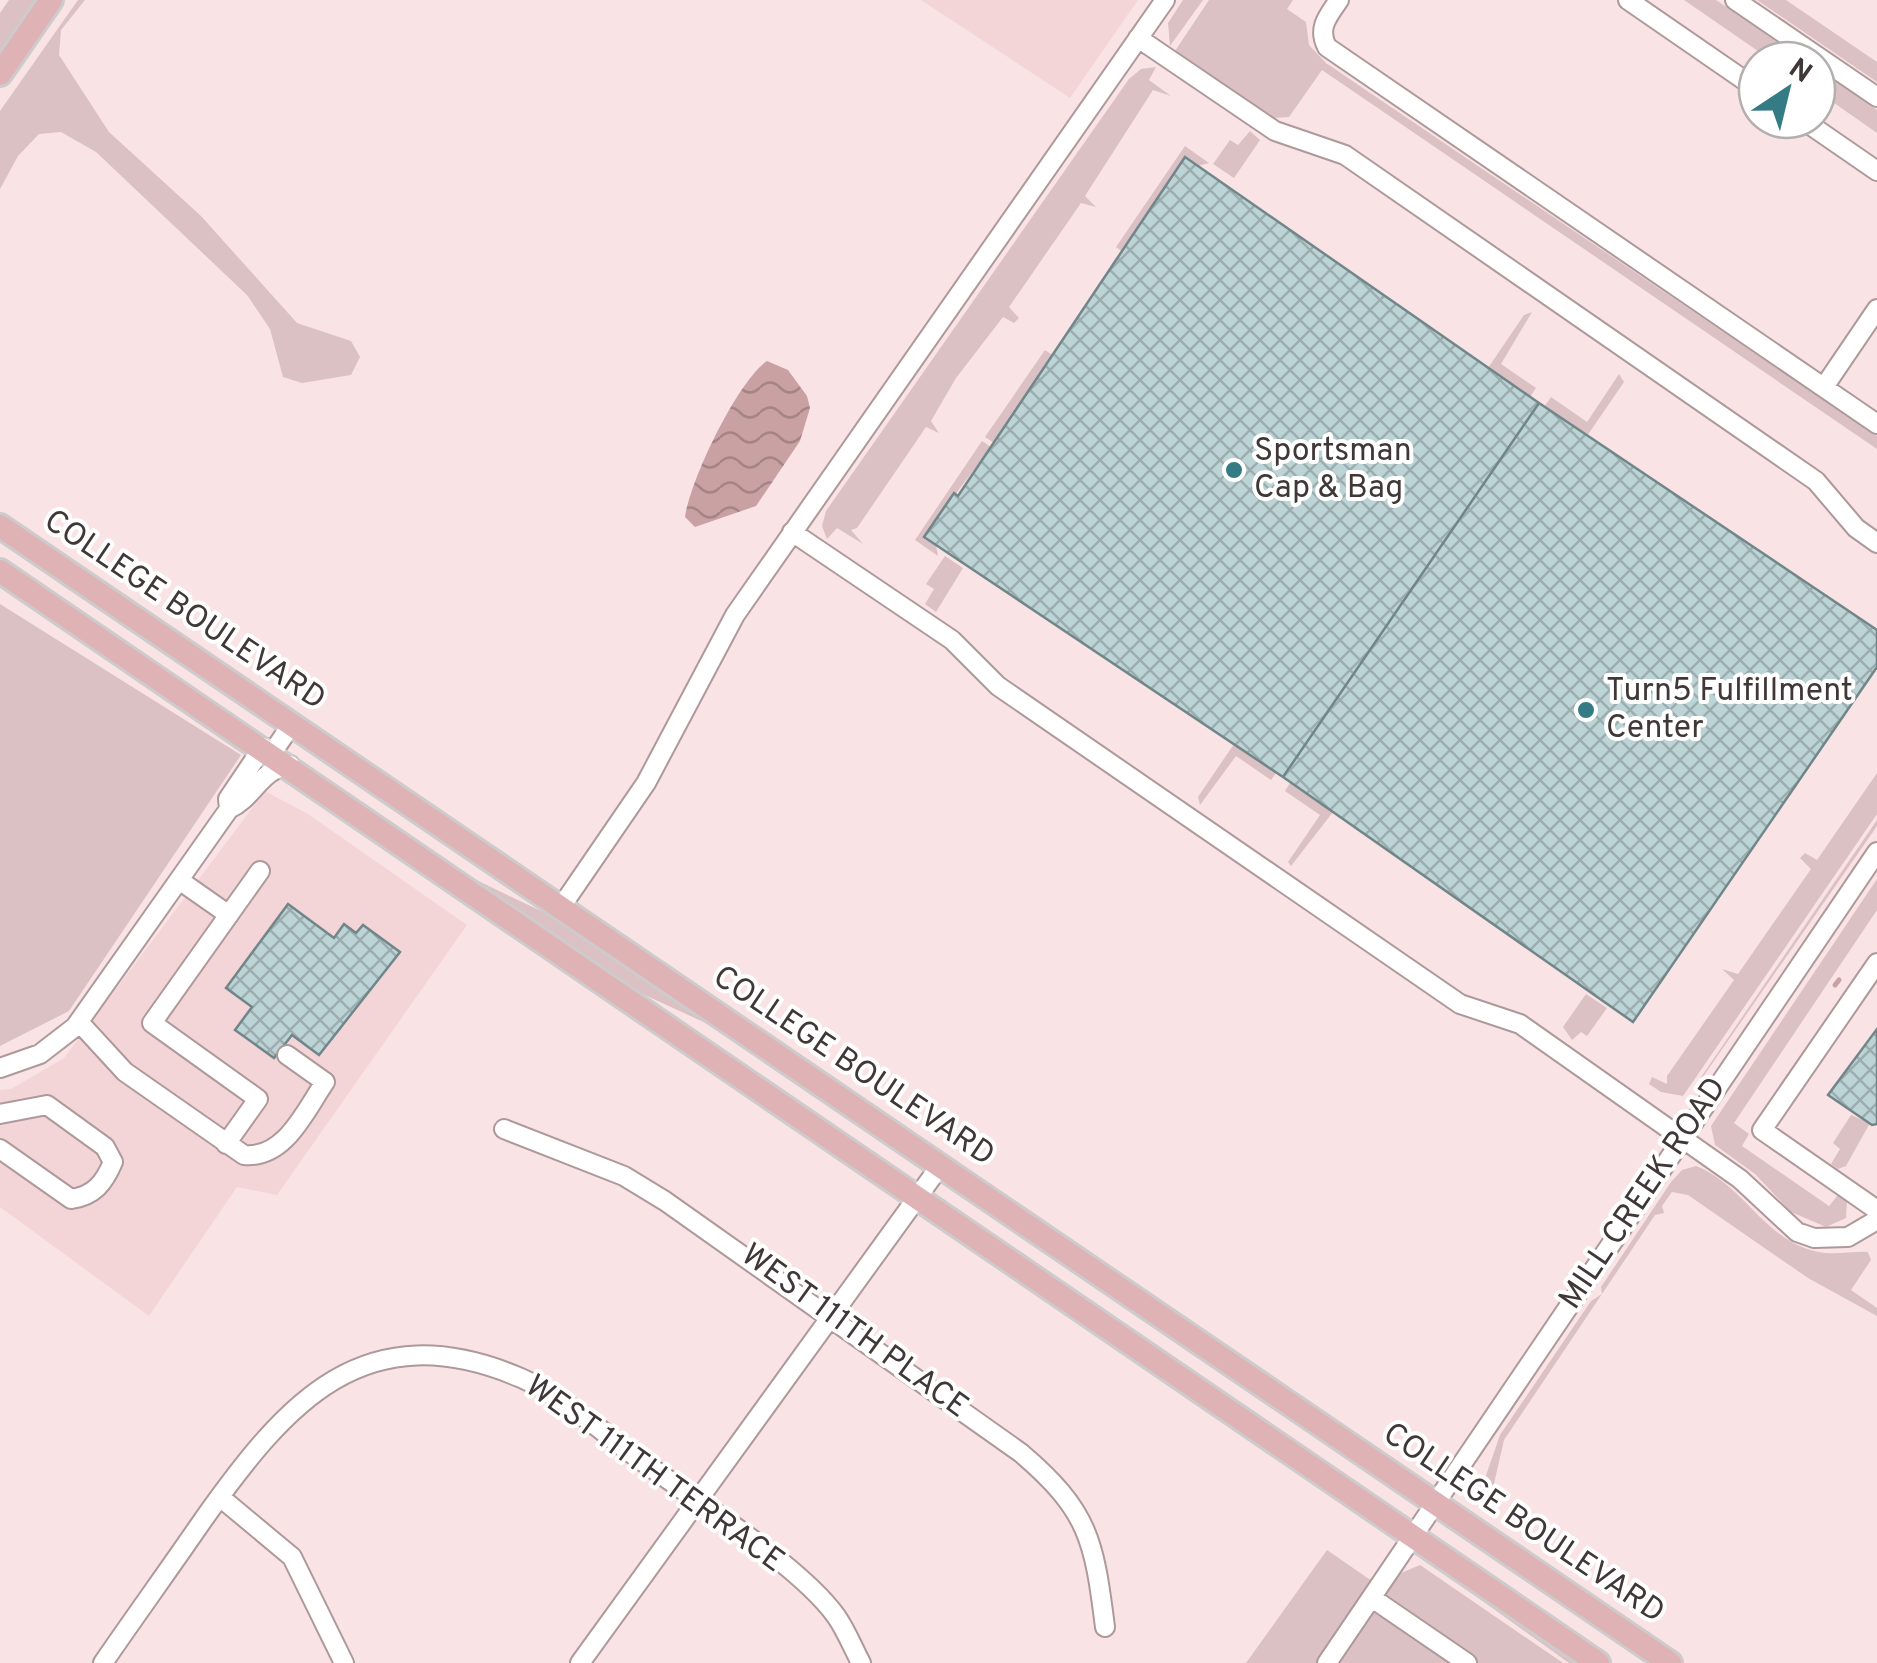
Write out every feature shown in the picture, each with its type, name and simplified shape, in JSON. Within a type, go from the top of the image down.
[{"type":"main road","points":[[0,74],[51,0]]},
{"type":"main road","name":"COLLEGE BOULEVARD","points":[[0,526],[1670,1663]]},
{"type":"main road","points":[[0,570],[1598,1663]]},
{"type":"street","points":[[561,907],[646,783],[735,615],[1165,0]]},
{"type":"street","points":[[1339,0],[1323,25],[1322,37],[1327,47],[1877,424]]},
{"type":"street","points":[[1628,0],[1737,74]]},
{"type":"street","points":[[1735,0],[1877,98]]},
{"type":"street","points":[[1138,38],[1275,132],[1345,155],[1816,481],[1856,528],[1877,543]]},
{"type":"street","points":[[1832,140],[1877,171]]},
{"type":"street","points":[[1824,387],[1877,309]]},
{"type":"street","points":[[792,532],[952,640],[998,686],[1460,1004],[1520,1024],[1740,1179],[1796,1232],[1814,1238],[1848,1237],[1877,1220]]},
{"type":"street","points":[[0,1068],[40,1054],[78,1022],[229,809],[239,805],[269,771],[292,724]]},
{"type":"street","points":[[229,809],[228,799],[275,755]]},
{"type":"street","name":"MILL CREEK ROAD","points":[[1328,1663],[1877,852]]},
{"type":"street","points":[[226,1144],[258,1099],[152,1022],[260,871]]},
{"type":"street","points":[[180,880],[229,915]]},
{"type":"street","points":[[1877,963],[1762,1130],[1877,1210]]},
{"type":"street","points":[[78,1022],[125,1072],[244,1155],[268,1153],[284,1141],[324,1082],[287,1055]]},
{"type":"street","points":[[0,1114],[46,1105],[106,1147],[113,1162],[105,1180],[87,1197],[71,1199],[0,1149]]},
{"type":"street","name":"WEST 111TH PLACE","points":[[504,1129],[624,1176],[736,1247],[1021,1453],[1074,1503],[1096,1562],[1105,1626]]},
{"type":"street","points":[[580,1663],[940,1166]]},
{"type":"street","name":"WEST 111TH TERRACE","points":[[103,1663],[268,1432],[309,1394],[365,1367],[435,1356],[472,1362],[526,1380],[699,1503],[812,1590],[835,1616],[861,1663]]},
{"type":"street","points":[[220,1496],[292,1557],[344,1663]]},
{"type":"street","points":[[1372,1598],[1468,1663]]},
{"type":"shaded area","points":[[9,0],[37,0],[0,53],[0,13]]},
{"type":"shaded area","points":[[78,0],[85,0],[61,30],[59,55],[109,132],[201,216],[297,323],[351,341],[360,357],[351,375],[302,383],[283,377],[270,329],[247,295],[96,152],[61,132],[39,134],[18,156],[0,189],[0,111]]},
{"type":"shaded area","points":[[921,0],[1138,0],[1070,98]]},
{"type":"shaded area","points":[[1183,0],[1203,0],[1170,46],[1168,23]]},
{"type":"shaded area","points":[[1209,0],[1293,0],[1287,9],[1306,22],[1309,45],[1326,63],[1877,436],[1877,449],[1322,70],[1289,117],[1273,118],[1175,51]]},
{"type":"shaded area","points":[[1684,0],[1716,0],[1775,40],[1742,40]]},
{"type":"shaded area","points":[[1757,0],[1786,0],[1877,62],[1877,82],[1837,55],[1837,40],[1816,40]]},
{"type":"shaded area","points":[[1156,67],[1149,80],[1171,96],[1153,90],[1085,196],[1096,207],[1081,203],[1009,307],[1019,318],[1014,323],[1003,317],[956,378],[931,421],[939,433],[926,427],[857,528],[851,530],[863,544],[837,528],[827,539],[822,526],[826,511],[1129,79],[1141,69]]},
{"type":"shaded area","points":[[1837,83],[1877,110],[1877,133],[1837,105]]},
{"type":"shaded area","points":[[1250,131],[1260,140],[1234,178],[1213,164],[1230,140],[1238,145]]},
{"type":"shaded area","points":[[1185,146],[1209,163],[1198,166],[1185,157],[1124,253],[1116,247]]},
{"type":"shaded area","points":[[1532,312],[1501,364],[1536,388],[1530,397],[1488,368],[1524,315]]},
{"type":"shaded area","points":[[1045,350],[1054,356],[994,443],[985,437]]},
{"type":"shaded area","points":[[1619,374],[1624,382],[1587,436],[1544,407],[1551,397],[1587,422]]},
{"type":"shaded area","points":[[982,441],[991,447],[924,536],[936,545],[938,556],[915,540]]},
{"type":"shaded area","points":[[945,556],[963,568],[936,612],[925,604],[934,589],[926,584]]},
{"type":"shaded area","points":[[0,604],[241,755],[69,1011],[0,1046]]},
{"type":"shaded area","points":[[1234,744],[1276,773],[1271,780],[1236,756],[1200,805],[1198,797]]},
{"type":"shaded area","points":[[1877,773],[1877,814],[1683,1096],[1661,1092],[1649,1084],[1652,1077],[1667,1084],[1667,1076],[1734,980],[1722,969],[1738,974],[1811,869],[1800,858],[1805,853],[1817,860]]},
{"type":"shaded area","points":[[1290,783],[1333,812],[1291,866],[1288,862],[1320,815],[1285,791]]},
{"type":"shaded area","points":[[265,791],[308,814],[467,925],[277,1195],[237,1187],[149,1316],[0,1207],[0,1090],[11,1089],[64,1058]]},
{"type":"shaded area","points":[[1877,820],[1877,826],[1698,1084],[1697,1083]]},
{"type":"shaded area","points":[[470,877],[562,921],[723,1031],[621,984]]},
{"type":"shaded area","points":[[1877,879],[1877,910],[1734,1123],[1749,1134],[1742,1146],[1829,1206],[1838,1195],[1847,1200],[1846,1218],[1826,1227],[1791,1212],[1755,1174],[1715,1145],[1711,1126]]},
{"type":"shaded area","points":[[1586,994],[1607,1008],[1587,1036],[1581,1032],[1572,1040],[1563,1027]]},
{"type":"shaded area","points":[[1851,1115],[1870,1123],[1846,1166],[1838,1169],[1831,1164],[1840,1149],[1833,1143]]},
{"type":"shaded area","points":[[1696,1166],[1728,1185],[1767,1223],[1796,1244],[1821,1252],[1868,1252],[1871,1260],[1851,1290],[1877,1308],[1877,1316],[1808,1278],[1688,1195],[1672,1192],[1662,1206],[1664,1213],[1655,1215],[1602,1294],[1601,1287],[1671,1182],[1682,1170]]},
{"type":"shaded area","points":[[1602,1294],[1504,1440],[1490,1501],[1482,1487],[1500,1435],[1591,1301]]},
{"type":"shaded area","points":[[1327,1550],[1385,1590],[1401,1573],[1420,1565],[1563,1663],[1246,1663]]},
{"type":"shaded area","points":[[1452,1579],[1459,1582],[1576,1663],[1569,1663]]},
{"type":"water","points":[[767,361],[788,370],[807,396],[810,408],[800,441],[756,506],[695,527],[685,517],[705,457],[742,389]]},
{"type":"building","name":"Sportsman Cap & Bag","points":[[1185,157],[1539,403],[1283,777],[924,537],[954,493],[958,496]]},
{"type":"building","name":"Turn5 Fulfillment Center","points":[[1539,403],[1877,630],[1877,667],[1633,1022],[1283,777]]},
{"type":"building","points":[[288,904],[334,938],[344,924],[356,933],[363,925],[400,952],[319,1055],[292,1035],[274,1058],[235,1030],[252,1007],[226,988]]},
{"type":"building","points":[[1877,1029],[1877,1124],[1872,1125],[1828,1095]]},
{"type":"waterway","points":[[1835,985],[1839,980]]},
{"type":"place","name":"Sportsman Cap & Bag","points":[[1234,470]]},
{"type":"place","name":"Turn5 Fulfillment Center","points":[[1586,710]]}]
